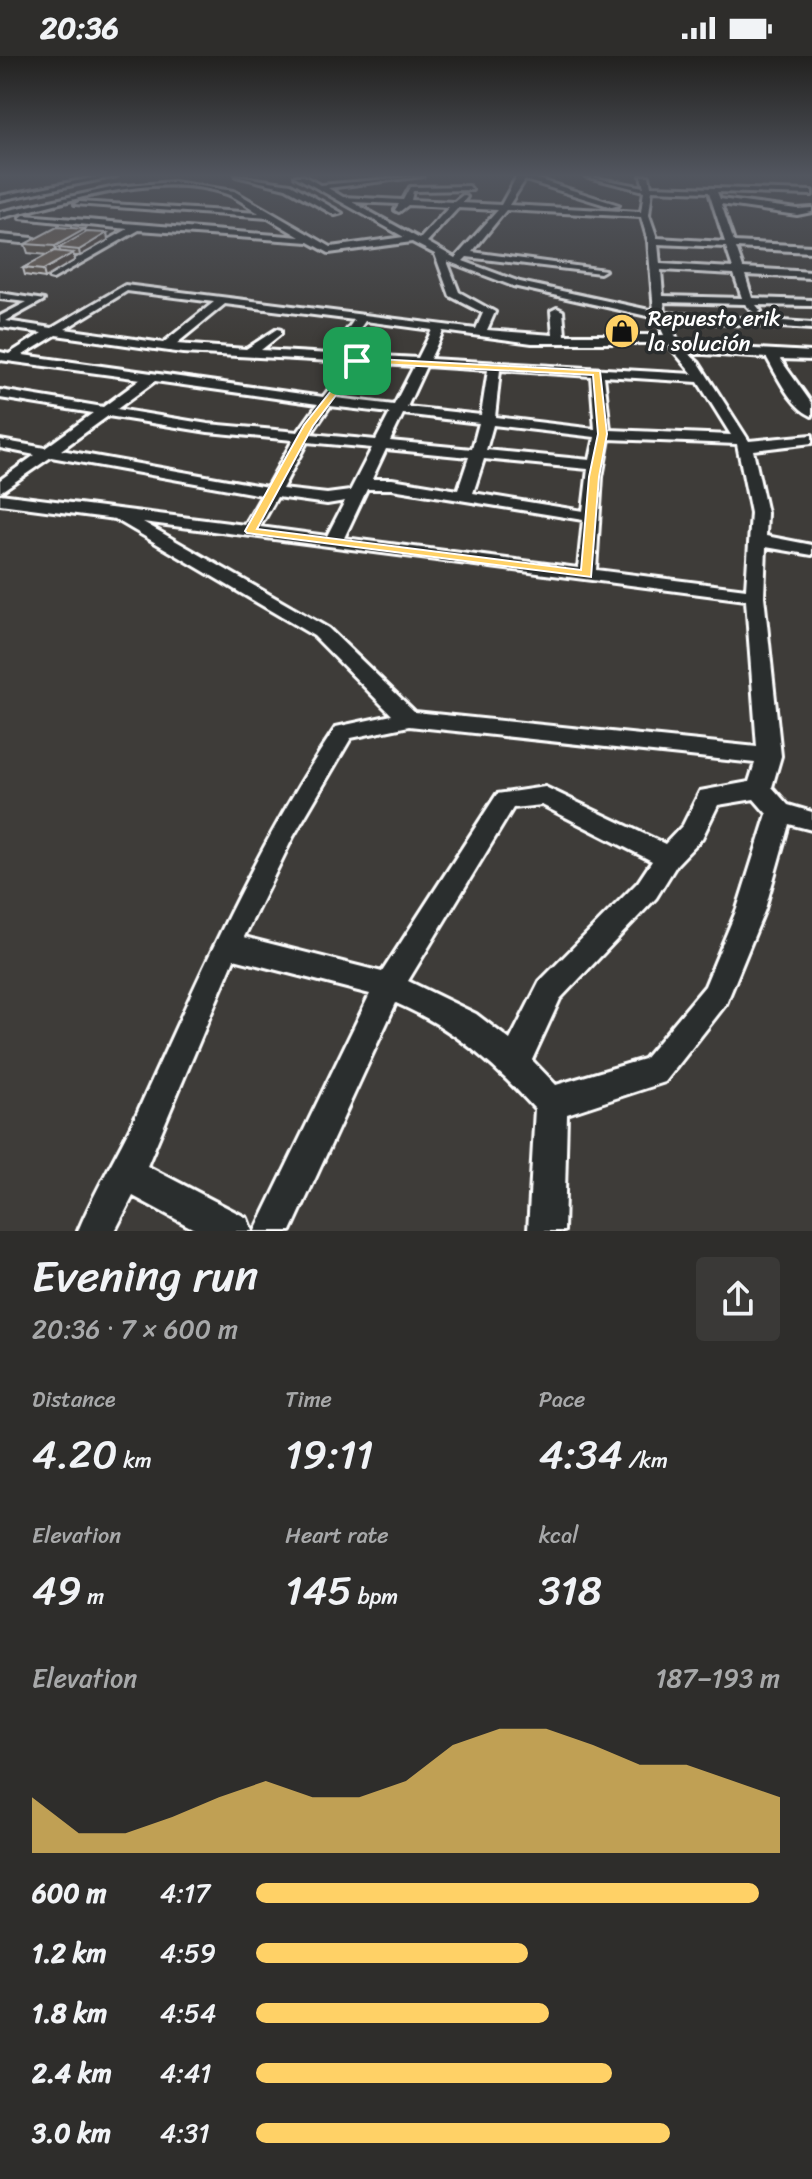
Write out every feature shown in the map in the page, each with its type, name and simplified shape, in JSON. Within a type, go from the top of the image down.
[{"type":"street","points":[[53,276],[130,231]]},
{"type":"street","points":[[188,231],[312,240]]},
{"type":"street","points":[[296,231],[332,250],[417,241],[429,231]]},
{"type":"street","points":[[385,231],[395,242]]},
{"type":"street","points":[[386,231],[417,241],[439,253],[460,258],[600,270]]},
{"type":"street","points":[[460,258],[485,231]]},
{"type":"street","points":[[650,231],[660,316],[674,343],[693,363],[743,443],[759,513],[755,596],[769,756],[759,789]]},
{"type":"street","points":[[667,231],[733,245],[811,244]]},
{"type":"street","points":[[728,231],[748,301],[762,321]]},
{"type":"street","points":[[0,238],[33,241]]},
{"type":"street","points":[[439,253],[454,294],[489,312],[480,333]]},
{"type":"street","points":[[460,258],[517,284],[660,316],[812,326]]},
{"type":"street","points":[[655,267],[812,275]]},
{"type":"street","points":[[4,359],[125,288],[480,333],[674,343],[771,355],[812,356]]},
{"type":"street","points":[[0,296],[39,300],[0,322]]},
{"type":"street","points":[[660,299],[812,303]]},
{"type":"street","points":[[165,347],[221,302]]},
{"type":"street","points":[[557,311],[559,339]]},
{"type":"street","points":[[332,359],[361,319]]},
{"type":"street","points":[[0,322],[165,347],[247,354],[702,378]]},
{"type":"street","points":[[333,542],[439,328]]},
{"type":"street","points":[[247,354],[277,332]]},
{"type":"street","points":[[771,355],[793,391],[812,412]]},
{"type":"street","points":[[4,359],[603,434],[743,443],[812,439]]},
{"type":"street","points":[[250,531],[302,437],[357,361]]},
{"type":"street","points":[[463,498],[488,420],[494,394],[494,368]]},
{"type":"street","points":[[587,574],[596,465],[603,434],[597,373]]},
{"type":"street","points":[[0,487],[154,376]]},
{"type":"street","points":[[0,394],[208,428],[596,465]]},
{"type":"street","points":[[0,444],[120,467],[327,499],[359,489],[392,484],[592,517]]},
{"type":"street","points":[[0,499],[755,596]]},
{"type":"street","points":[[116,514],[321,632],[409,719]]},
{"type":"street","points":[[758,540],[812,550]]},
{"type":"street","points":[[96,1231],[128,1174],[227,945],[304,791],[344,732],[409,719],[769,756]]},
{"type":"street","points":[[759,789],[780,812],[812,821]]},
{"type":"street","points":[[514,1064],[550,990],[647,890],[668,857],[693,831],[709,797],[759,789]]},
{"type":"street","points":[[273,1231],[389,986],[506,800],[545,796],[668,857]]},
{"type":"street","points":[[551,1103],[654,1071],[716,995],[751,909],[780,812]]},
{"type":"street","points":[[227,945],[389,986],[465,1024],[514,1064],[551,1103],[546,1231]]},
{"type":"street","points":[[128,1174],[234,1231]]},
{"type":"building","points":[[50,231],[82,231],[55,246],[25,244]]},
{"type":"building","points":[[87,232],[107,233],[79,250],[59,248]]},
{"type":"building","points":[[54,251],[73,253],[43,270],[23,268]]},
{"type":"place","name":"Repuesto erik la solución","points":[[622,331]]},
{"type":"route","points":[[357,361],[597,373],[603,434],[594,477],[587,574],[250,531],[309,425],[357,361]]}]
